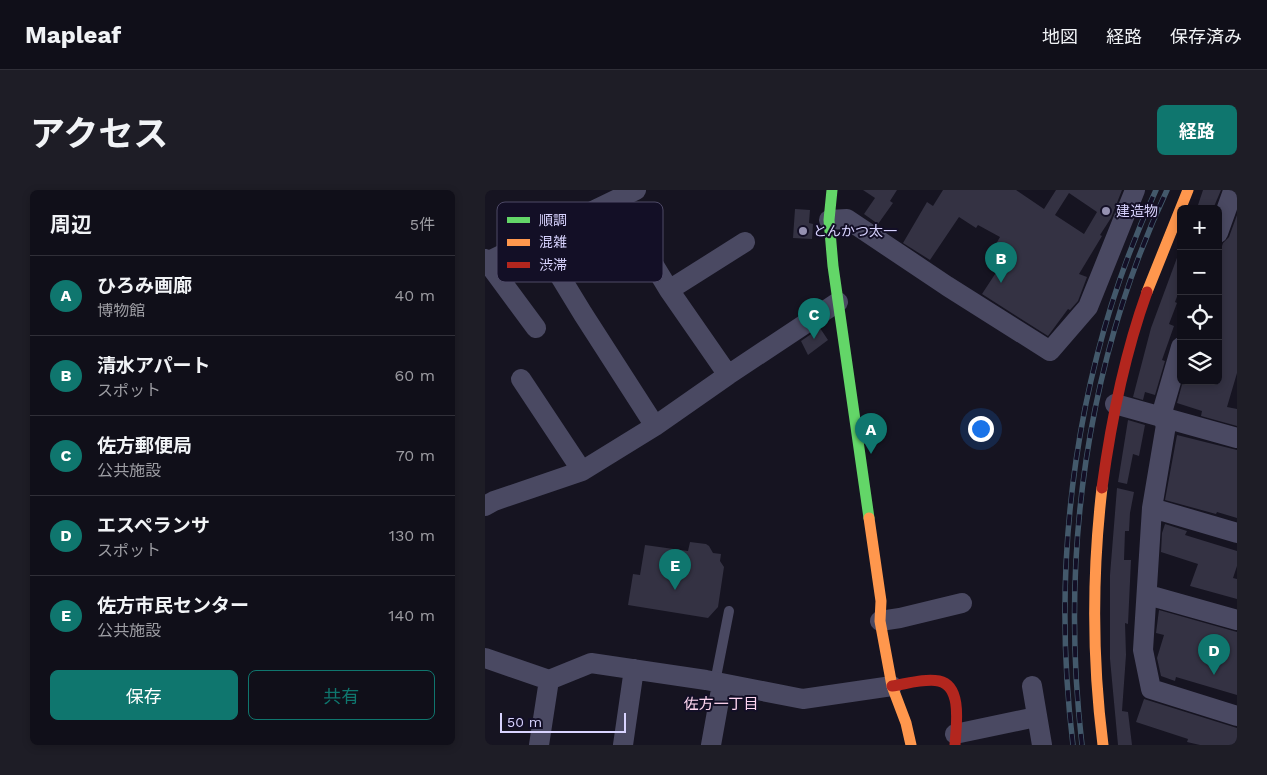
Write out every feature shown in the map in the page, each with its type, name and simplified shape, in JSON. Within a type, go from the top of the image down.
[{"type":"street","points":[[615,201],[636,190]]},
{"type":"street","points":[[832,190],[829,220],[838,302],[881,601],[905,684],[906,723],[911,745]]},
{"type":"street","points":[[829,220],[847,219],[947,286],[1049,350],[1088,307],[1135,190]]},
{"type":"street","points":[[1103,745],[1096,683],[1093,630],[1096,548],[1104,468],[1115,404],[1143,306],[1170,231],[1188,190]]},
{"type":"street","points":[[1222,223],[1234,192]]},
{"type":"street","points":[[669,290],[745,242]]},
{"type":"street","points":[[486,260],[497,275]]},
{"type":"street","points":[[663,280],[728,375]]},
{"type":"street","points":[[502,282],[536,328]]},
{"type":"street","points":[[563,282],[655,426]]},
{"type":"street","points":[[488,499],[582,471],[655,426],[838,302]]},
{"type":"street","points":[[1177,361],[1161,416],[1166,425],[1153,508],[1143,650],[1151,689],[1237,716]]},
{"type":"street","points":[[521,379],[582,471]]},
{"type":"street","points":[[1115,404],[1236,434]]},
{"type":"street","points":[[1153,508],[1237,533]]},
{"type":"street","points":[[1148,595],[1237,620]]},
{"type":"street","points":[[888,623],[962,603]]},
{"type":"street","points":[[485,658],[549,680],[591,663],[719,683],[803,699],[939,681],[951,688],[956,703],[955,740],[1036,717]]},
{"type":"street","points":[[623,745],[634,670]]},
{"type":"street","points":[[539,745],[549,680]]},
{"type":"street","points":[[711,745],[719,683]]},
{"type":"street","points":[[1032,686],[1042,745]]},
{"type":"lane","points":[[719,683],[729,611]]},
{"type":"building","points":[[863,190],[897,190],[890,201],[893,203],[878,224],[864,214],[875,198]]},
{"type":"building","points":[[943,190],[1016,190],[1044,209],[1056,190],[1122,190],[1111,218],[1100,235],[1102,236],[1079,274],[1087,277],[1078,301],[1070,310],[1068,309],[1048,336],[982,294],[999,268],[995,265],[1005,249],[996,244],[1000,237],[978,225],[976,228],[959,217],[930,260],[903,243],[927,202],[933,206]],"holes":[[[1069,193],[1097,212],[1084,234],[1055,215]]]},
{"type":"building","points":[[1203,190],[1221,190],[1215,205],[1198,205]]},
{"type":"building","name":"とんかつ太一","points":[[795,209],[810,210],[809,223],[813,224],[812,239],[793,238]]},
{"type":"building","points":[[1237,215],[1237,373],[1227,407],[1237,409],[1237,426],[1201,416],[1202,411],[1177,403],[1182,385],[1222,385],[1222,246],[1229,237]]},
{"type":"building","points":[[1177,258],[1177,297],[1175,302],[1177,303],[1169,324],[1174,326],[1162,360],[1165,361],[1155,395],[1145,392],[1143,400],[1133,397],[1151,328]]},
{"type":"building","points":[[820,328],[828,340],[808,355],[801,341]]},
{"type":"building","points":[[1128,420],[1145,425],[1139,456],[1133,454],[1127,484],[1118,482]]},
{"type":"building","points":[[1177,435],[1237,450],[1237,518],[1165,500]]},
{"type":"building","points":[[1117,488],[1134,492],[1129,531],[1125,531],[1124,560],[1131,560],[1128,624],[1125,623],[1126,655],[1122,711],[1128,712],[1132,745],[1118,745],[1110,659],[1110,575]]},
{"type":"building","points":[[1165,524],[1187,531],[1185,535],[1237,551],[1237,566],[1233,578],[1237,579],[1237,599],[1190,586],[1198,564],[1161,552],[1162,533]]},
{"type":"building","points":[[690,542],[706,544],[713,553],[721,554],[720,561],[724,567],[718,607],[708,618],[628,605],[633,574],[640,575],[645,545],[688,551]]},
{"type":"building","points":[[1159,610],[1237,632],[1237,695],[1176,677],[1175,681],[1161,676],[1157,658],[1164,635],[1156,633]]},
{"type":"building","points":[[1144,699],[1237,728],[1237,745],[1200,745],[1187,742],[1188,739],[1136,722]]},
{"type":"railway","points":[[1073,745],[1067,674],[1065,603],[1068,532],[1076,462],[1089,392],[1106,323],[1129,256],[1156,190]]},
{"type":"railway","points":[[1082,745],[1076,674],[1075,603],[1078,532],[1086,462],[1099,392],[1116,323],[1139,256],[1167,190]]},
{"type":"traffic: fast","points":[[832,190],[829,220],[833,266],[869,518]]},
{"type":"traffic: slow","points":[[1147,292],[1188,190]]},
{"type":"traffic: slow","points":[[1102,488],[1096,552],[1095,649],[1103,745]]},
{"type":"traffic: slow","points":[[869,518],[881,601],[880,621],[892,686],[906,723],[911,745]]},
{"type":"traffic: jam","points":[[1102,488],[1119,389],[1147,292]]},
{"type":"traffic: jam","points":[[892,686],[928,680],[947,684],[955,699],[957,718],[955,745]]},
{"type":"place","name":"建造物","points":[[1106,211]]},
{"type":"place","name":"とんかつ太一","points":[[803,231]]},
{"type":"place","name":"清水アパート","points":[[1001,283]]},
{"type":"place","name":"佐方郵便局","points":[[814,339]]},
{"type":"place","name":"ひろみ画廊","points":[[871,454]]},
{"type":"place","name":"佐方市民センター","points":[[675,590]]},
{"type":"place","name":"エスペランサ","points":[[1214,675]]},
{"type":"district","name":"佐方一丁目","points":[[721,704]]}]
